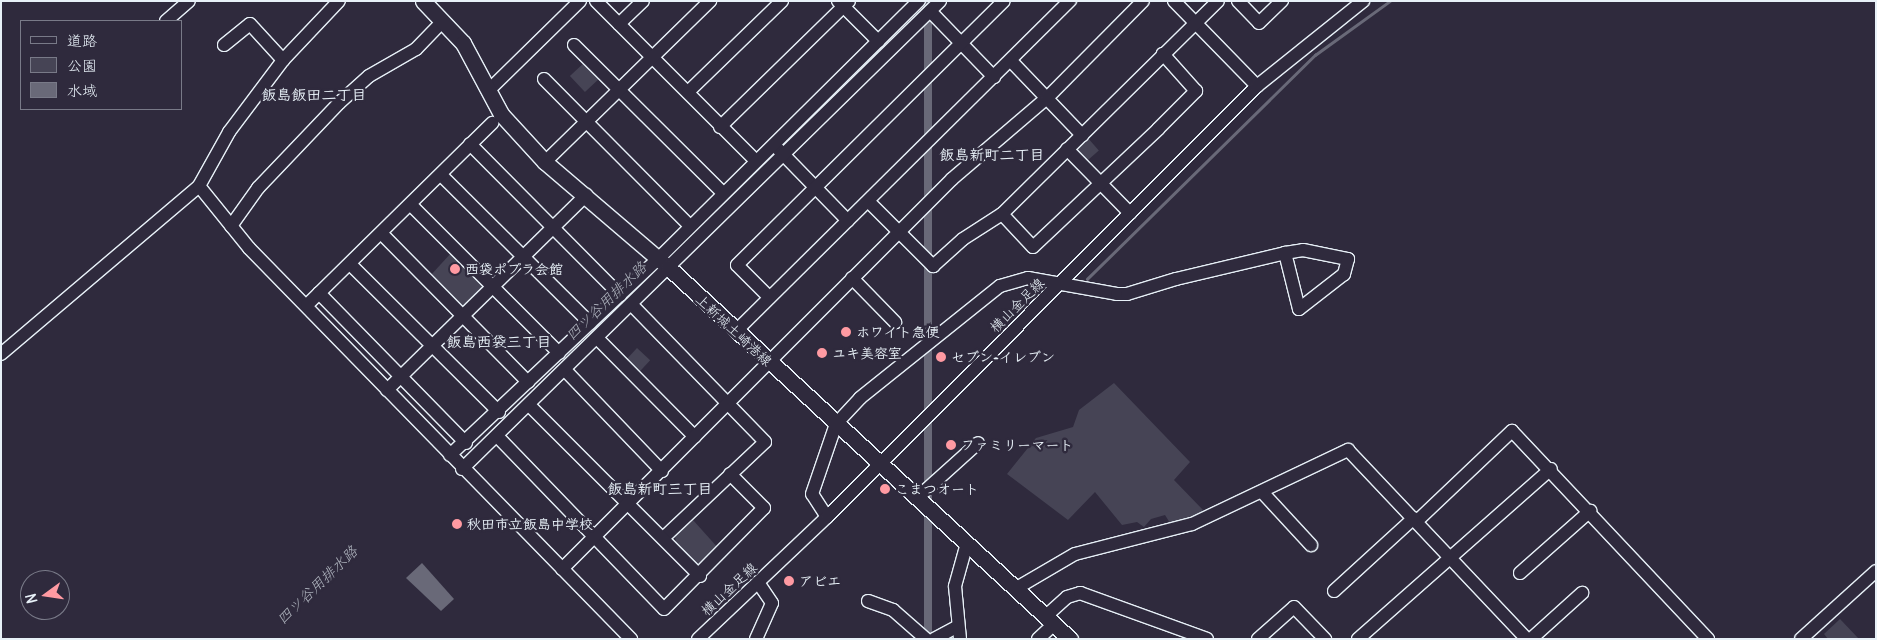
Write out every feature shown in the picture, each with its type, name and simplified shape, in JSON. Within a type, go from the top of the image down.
[{"type":"main road","name":"上新城土崎港線","points":[[428,3],[442,22],[464,43],[510,125],[545,162],[586,195],[663,263],[878,464],[967,543],[1070,639]]},
{"type":"street","points":[[167,20],[189,1]]},
{"type":"street","points":[[1,354],[199,186],[229,132],[283,60],[339,1]]},
{"type":"street","points":[[490,89],[580,1]]},
{"type":"street","points":[[596,1],[756,161]]},
{"type":"street","points":[[619,24],[643,1]]},
{"type":"street","points":[[545,162],[654,59],[710,1]]},
{"type":"street","points":[[688,92],[782,1]]},
{"type":"street","points":[[456,463],[497,436],[597,338],[631,304],[690,226],[756,161],[779,150],[878,41],[919,1]]},
{"type":"street","points":[[456,463],[466,443],[528,382],[620,295],[663,263],[779,150],[940,1]]},
{"type":"street","points":[[769,297],[737,265],[1004,1]]},
{"type":"street","points":[[736,331],[869,202],[1070,1]]},
{"type":"street","points":[[562,570],[952,179],[1047,98],[1143,1]]},
{"type":"street","points":[[1174,1],[1257,86]]},
{"type":"street","points":[[869,202],[898,233],[934,266],[963,239],[1002,214],[1218,1]]},
{"type":"street","points":[[1238,1],[1259,23],[1282,1]]},
{"type":"street","name":"横山金足線","points":[[698,639],[827,517],[1257,86],[1363,1]]},
{"type":"street","points":[[720,127],[843,3],[878,41]]},
{"type":"street","points":[[930,11],[994,76]]},
{"type":"street","points":[[231,226],[258,188],[346,96],[369,76],[416,49],[442,22]]},
{"type":"street","points":[[224,45],[250,24],[283,60]]},
{"type":"street","points":[[574,44],[619,92],[723,193]]},
{"type":"street","points":[[1002,214],[1033,247],[1196,90],[1163,54]]},
{"type":"street","points":[[1011,61],[1082,135]]},
{"type":"street","points":[[544,79],[690,226]]},
{"type":"street","points":[[307,305],[412,206],[492,123]]},
{"type":"street","points":[[470,144],[620,295]]},
{"type":"street","points":[[779,150],[848,221]]},
{"type":"street","points":[[1067,150],[1130,213]]},
{"type":"street","points":[[441,175],[522,258],[590,323]]},
{"type":"street","points":[[199,186],[231,226],[456,463],[631,639]]},
{"type":"street","points":[[387,390],[586,195]]},
{"type":"street","points":[[412,206],[559,353]]},
{"type":"street","points":[[382,234],[528,382]]},
{"type":"street","points":[[827,517],[812,494],[836,424],[860,398],[1000,286],[1028,278],[1062,281],[1094,292],[1127,294],[1285,253],[1303,250],[1348,258],[1344,274],[1299,309],[1285,253]]},
{"type":"street","points":[[350,264],[499,412]]},
{"type":"street","points":[[852,278],[895,322]]},
{"type":"street","points":[[319,293],[466,443]]},
{"type":"street","points":[[631,304],[765,442],[663,538]]},
{"type":"street","points":[[597,338],[695,437]]},
{"type":"street","points":[[564,370],[662,471]]},
{"type":"street","points":[[529,405],[700,576]]},
{"type":"street","points":[[1334,591],[1512,431],[1551,468],[1708,639]]},
{"type":"street","points":[[497,436],[664,609],[700,576],[764,508],[730,474]]},
{"type":"street","points":[[917,498],[978,443]]},
{"type":"street","points":[[1015,589],[1075,554],[1192,524],[1263,493],[1348,450],[1416,519],[1451,560],[1524,637],[1582,593]]},
{"type":"street","points":[[1358,639],[1451,560],[1551,468]]},
{"type":"street","points":[[1263,493],[1311,545]]},
{"type":"street","points":[[1520,573],[1590,511]]},
{"type":"street","points":[[934,639],[959,633],[955,586],[967,543]]},
{"type":"street","points":[[1801,639],[1874,577]]},
{"type":"street","points":[[756,639],[772,603],[758,582]]},
{"type":"street","points":[[1038,639],[1067,598],[1080,593],[1207,639]]},
{"type":"street","points":[[868,601],[893,610],[926,639]]},
{"type":"street","points":[[1258,639],[1294,606],[1325,639]]},
{"type":"green space","points":[[586,61],[601,77],[585,92],[570,76]]},
{"type":"green space","points":[[1087,137],[1099,151],[1085,162],[1073,149]]},
{"type":"green space","points":[[452,252],[486,288],[461,307],[430,276]]},
{"type":"green space","points":[[637,348],[650,360],[639,373],[625,360]]},
{"type":"green space","points":[[1114,383],[1190,462],[1174,480],[1203,510],[1190,520],[1170,523],[1165,515],[1151,519],[1144,527],[1137,522],[1122,525],[1095,492],[1068,520],[1007,474],[1036,438],[1073,427],[1079,410]]},
{"type":"green space","points":[[693,520],[719,549],[700,565],[676,543],[675,536]]},
{"type":"green space","points":[[1840,619],[1859,639],[1828,639],[1824,634]]},
{"type":"water","points":[[924,1],[932,1],[932,639],[924,639]]},
{"type":"water","points":[[422,563],[454,599],[441,611],[406,578]]},
{"type":"waterway","points":[[1087,279],[1315,55],[1390,1]]},
{"type":"place","name":"西袋ポプラ会館","points":[[455,269]]},
{"type":"place","name":"ホワイト急便","points":[[846,332]]},
{"type":"place","name":"ユキ美容室","points":[[822,353]]},
{"type":"place","name":"セブン-イレブン","points":[[941,357]]},
{"type":"place","name":"ファミリーマート","points":[[951,445]]},
{"type":"place","name":"こまつオート","points":[[885,489]]},
{"type":"place","name":"秋田市立飯島中学校","points":[[457,524]]},
{"type":"place","name":"アビエ","points":[[789,581]]},
{"type":"district","name":"飯島飯田二丁目","points":[[314,95]]},
{"type":"district","name":"飯島新町二丁目","points":[[992,155]]},
{"type":"district","name":"飯島西袋三丁目","points":[[499,342]]},
{"type":"district","name":"飯島新町三丁目","points":[[660,489]]},
{"type":"water label","name":"四ツ谷用排水路","points":[[606,301]]},
{"type":"water label","name":"四ツ谷用排水路","points":[[317,585]]}]
